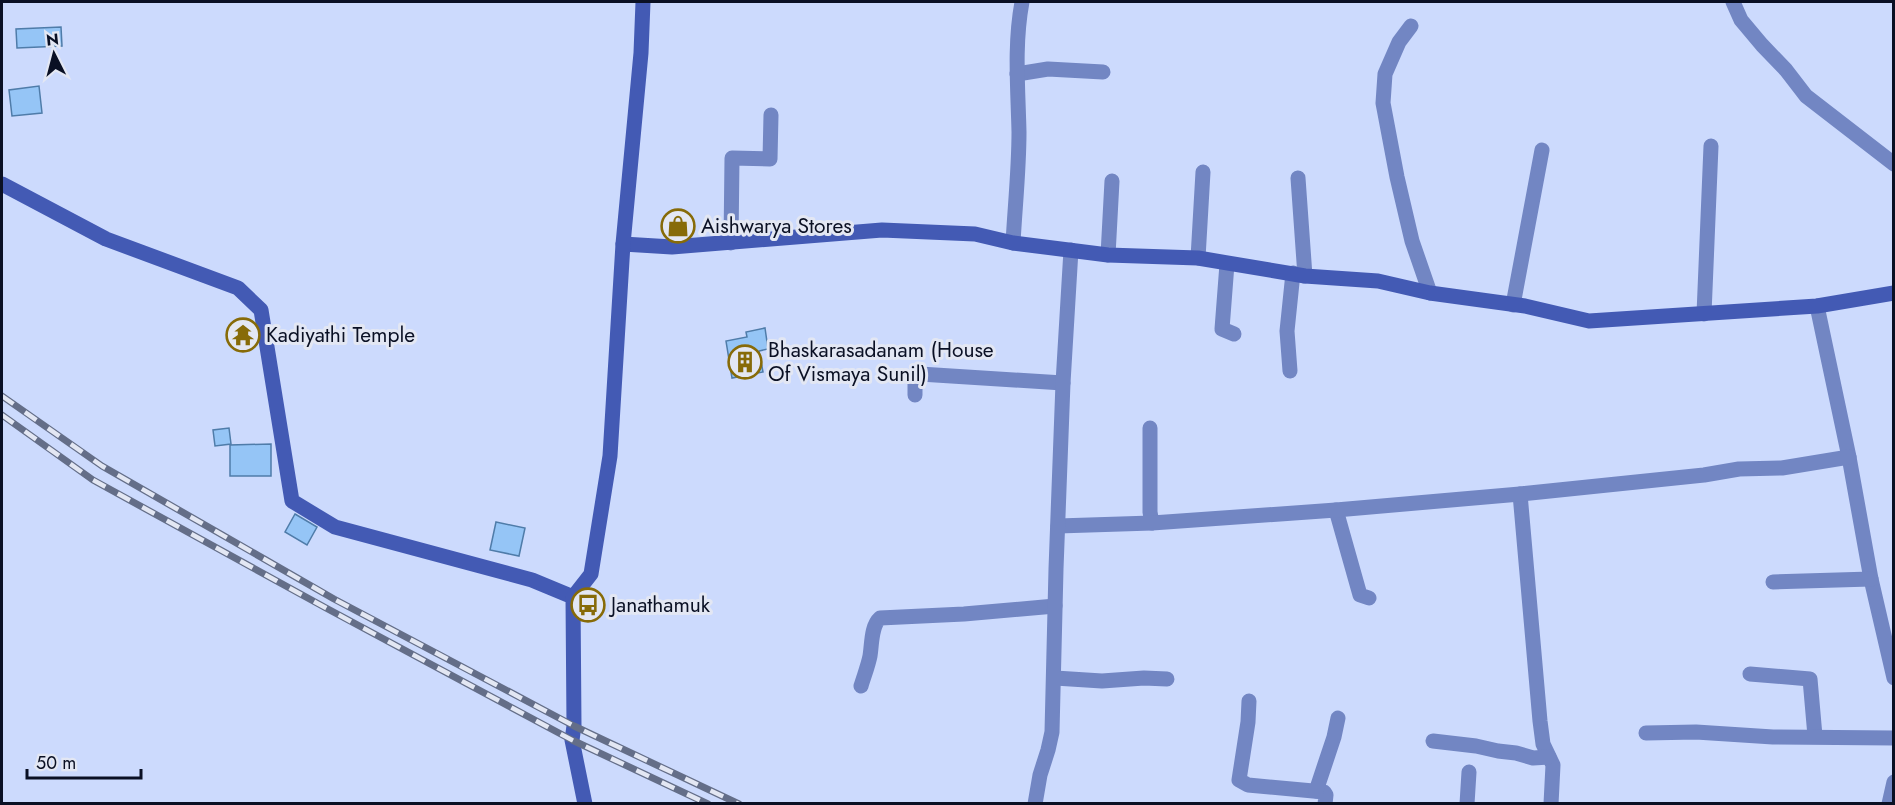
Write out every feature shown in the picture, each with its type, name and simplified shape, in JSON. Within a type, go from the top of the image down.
[{"type":"main road","points":[[585,804],[572,740],[574,726],[573,597],[591,574],[610,456],[623,244],[641,53],[643,2]]},
{"type":"main road","points":[[2,184],[106,239],[238,288],[261,310],[292,501],[335,527],[532,580],[573,597]]},
{"type":"main road","points":[[623,244],[672,247],[882,230],[975,234],[1013,243],[1108,255],[1198,258],[1299,275],[1378,280],[1430,293],[1525,306],[1589,321],[1817,306],[1893,293]]},
{"type":"street","points":[[1013,243],[1019,133],[1017,74],[1019,18],[1022,2]]},
{"type":"street","points":[[1733,2],[1742,20],[1755,37],[1786,70],[1806,96],[1893,164]]},
{"type":"street","points":[[1411,26],[1399,42],[1385,74],[1383,103],[1412,241],[1430,293]]},
{"type":"street","points":[[1017,74],[1048,69],[1103,72]]},
{"type":"street","points":[[731,243],[732,158],[770,159],[771,115]]},
{"type":"street","points":[[1704,314],[1711,146]]},
{"type":"street","points":[[1513,305],[1542,150]]},
{"type":"street","points":[[1198,258],[1203,172]]},
{"type":"street","points":[[1290,371],[1287,331],[1299,275],[1298,178]]},
{"type":"street","points":[[1108,255],[1112,181]]},
{"type":"street","points":[[1035,804],[1052,732],[1063,383],[1071,250]]},
{"type":"street","points":[[1227,264],[1222,329],[1234,334]]},
{"type":"street","points":[[1817,306],[1893,678]]},
{"type":"street","points":[[915,395],[915,377],[920,374],[1063,383]]},
{"type":"street","points":[[1150,428],[1152,523]]},
{"type":"street","points":[[1058,526],[1152,523],[1520,494],[1704,475],[1739,469],[1782,468],[1849,457]]},
{"type":"street","points":[[1520,494],[1540,721],[1543,744],[1554,765],[1551,804]]},
{"type":"street","points":[[1336,510],[1360,595],[1369,598]]},
{"type":"street","points":[[1773,582],[1871,579]]},
{"type":"street","points":[[861,686],[875,627],[880,618],[1055,606]]},
{"type":"street","points":[[1749,674],[1810,679],[1815,736]]},
{"type":"street","points":[[1055,678],[1102,681],[1167,679]]},
{"type":"street","points":[[1249,701],[1239,780],[1248,784],[1324,792],[1325,804]]},
{"type":"street","points":[[1316,791],[1338,718]]},
{"type":"street","points":[[1646,733],[1696,732],[1773,737],[1893,738]]},
{"type":"street","points":[[1433,741],[1476,746],[1533,758],[1549,756]]},
{"type":"street","points":[[1467,804],[1470,772]]},
{"type":"street","points":[[1889,804],[1893,782]]},
{"type":"building","points":[[61,27],[62,46],[17,48],[16,29]]},
{"type":"building","points":[[39,86],[42,113],[12,116],[9,90]]},
{"type":"building","name":"Aishwarya Stores","points":[[686,217],[686,234],[669,234],[669,218]]},
{"type":"building","name":"Bhaskarasadanam (House Of Vismaya Sunil)","points":[[765,328],[768,349],[759,351],[763,372],[732,378],[726,341],[747,337],[746,332]]},
{"type":"building","points":[[229,428],[231,444],[215,446],[213,430]]},
{"type":"building","points":[[271,444],[271,476],[230,476],[230,445]]},
{"type":"building","points":[[295,514],[317,527],[307,545],[285,532]]},
{"type":"building","points":[[496,522],[525,528],[519,556],[490,550]]},
{"type":"railway","points":[[2,396],[102,466],[334,599],[574,726],[739,804]]},
{"type":"railway","points":[[2,415],[93,480],[572,740],[708,804]]},
{"type":"place","name":"Aishwarya Stores","points":[[678,226]]},
{"type":"place","name":"Kadiyathi Temple","points":[[243,335]]},
{"type":"place","name":"Bhaskarasadanam (House Of Vismaya Sunil)","points":[[745,362]]},
{"type":"place","name":"Janathamuk","points":[[588,605]]}]
